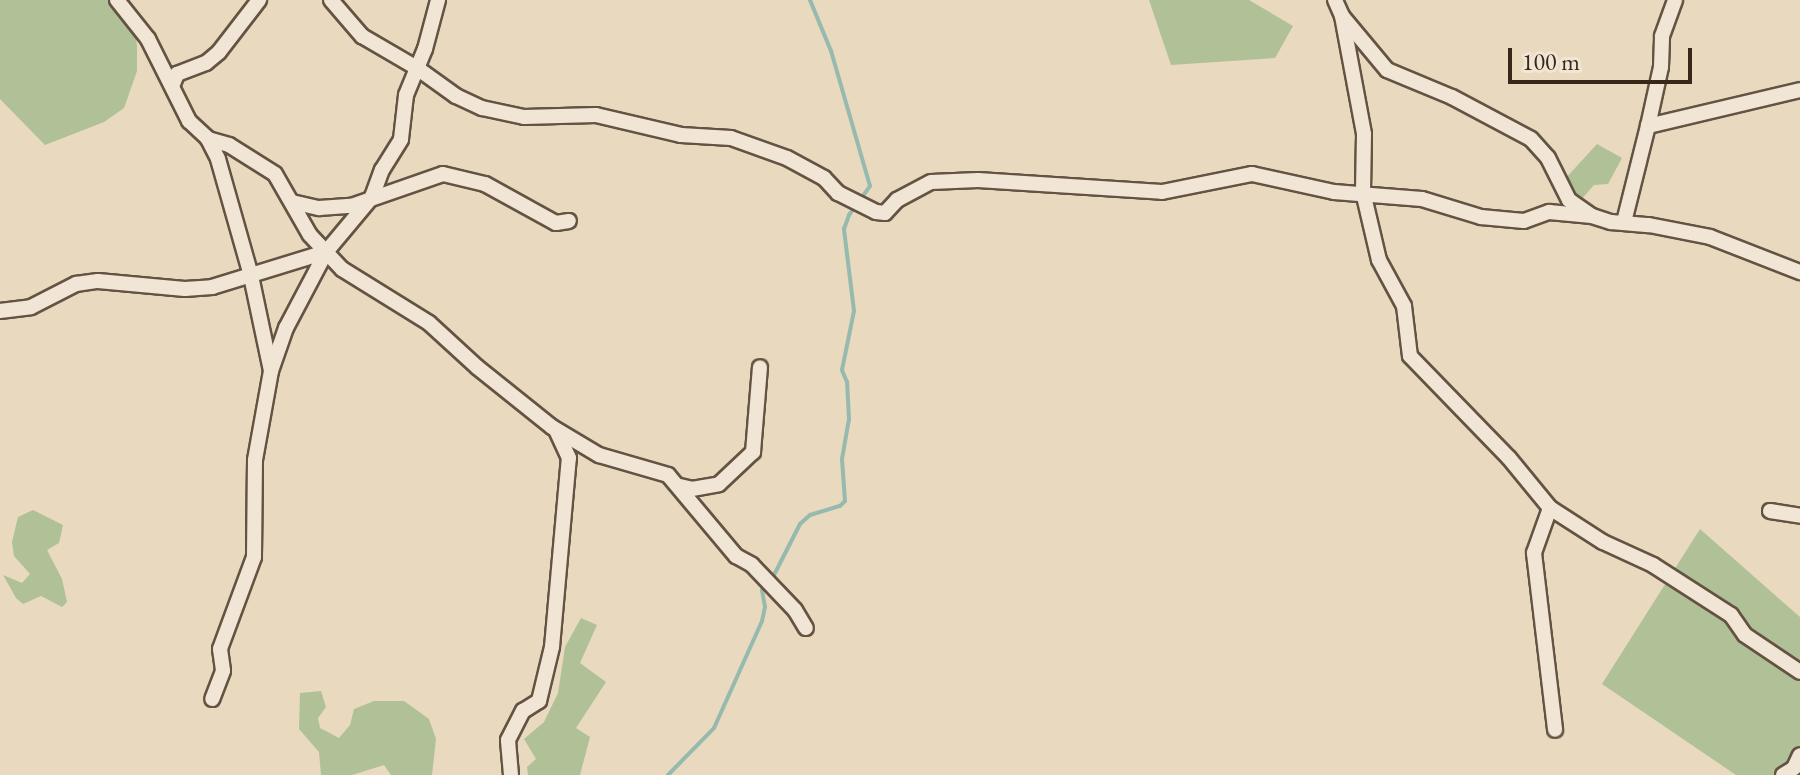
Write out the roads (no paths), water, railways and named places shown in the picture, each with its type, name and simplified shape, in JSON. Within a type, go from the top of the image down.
[{"type":"street","points":[[117,0],[148,39],[173,84],[177,102],[208,139],[218,159],[251,276],[271,371]]},
{"type":"street","points":[[173,84],[177,74],[206,63],[219,52],[259,0]]},
{"type":"street","points":[[331,0],[341,17],[362,36],[417,68],[456,96],[505,114],[596,115],[681,135],[731,138],[761,146],[824,178],[838,193],[885,213],[897,200],[931,182],[978,180],[1162,192],[1252,174],[1334,192],[1422,199],[1481,217],[1524,221],[1549,212],[1592,216],[1710,237],[1800,272]]},
{"type":"street","points":[[212,699],[223,671],[220,649],[254,557],[255,460],[271,371],[286,328],[326,252],[372,197],[382,170],[401,139],[406,95],[438,0]]},
{"type":"street","points":[[1335,0],[1342,16],[1364,134],[1363,192],[1379,260],[1404,306],[1410,356],[1509,458],[1550,508],[1603,542],[1653,565],[1731,615],[1745,635],[1800,672]]},
{"type":"street","points":[[1624,222],[1661,67],[1662,36],[1675,0]]},
{"type":"street","points":[[1342,16],[1387,70],[1452,97],[1531,139],[1548,158],[1569,200],[1592,216]]},
{"type":"street","points":[[1648,126],[1800,90]]},
{"type":"street","points":[[208,139],[229,145],[266,166],[275,174],[310,235],[326,252],[364,284],[429,323],[477,367],[556,429],[599,455],[668,475],[736,556],[752,565],[795,610],[806,628]]},
{"type":"street","points":[[292,202],[319,208],[351,206],[443,174],[485,184],[556,223],[569,221]]},
{"type":"street","points":[[0,311],[31,307],[76,284],[98,281],[185,289],[251,276],[326,252]]},
{"type":"street","points":[[680,486],[692,489],[719,484],[753,452],[760,367]]},
{"type":"street","points":[[511,775],[508,740],[523,711],[539,701],[554,632],[561,573],[561,515],[569,458],[556,429]]},
{"type":"street","points":[[1550,508],[1534,553],[1555,730]]},
{"type":"street","points":[[1770,511],[1800,516]]},
{"type":"street","points":[[1783,775],[1794,768],[1800,755]]},
{"type":"waterway","points":[[772,579],[800,524],[810,515],[840,506],[845,501],[842,459],[849,419],[847,382],[842,370],[854,311],[844,229],[849,215],[870,186],[831,51],[810,0]]},
{"type":"waterway","points":[[668,775],[714,728],[762,621],[765,607],[762,590],[766,585]]}]
